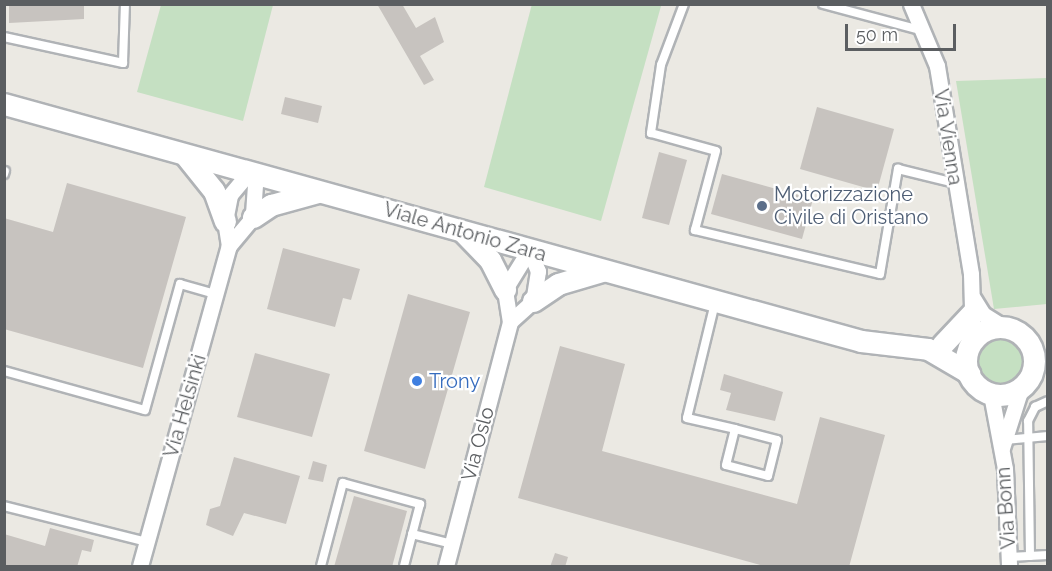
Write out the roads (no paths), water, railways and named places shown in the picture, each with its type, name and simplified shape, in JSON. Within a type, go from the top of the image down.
[{"type":"main road","name":"Viale Antonio Zara","points":[[4,104],[861,341],[935,347],[973,341]]},
{"type":"main road","points":[[185,155],[214,191],[225,221]]},
{"type":"main road","points":[[253,217],[271,205],[318,192]]},
{"type":"main road","points":[[463,232],[490,260],[505,289]]},
{"type":"main road","points":[[533,301],[558,284],[602,271]]},
{"type":"main road","points":[[935,347],[973,305]]},
{"type":"main road","points":[[1026,339],[1034,357],[1033,379],[991,394],[969,373],[973,341],[989,329],[1004,327],[1047,347]]},
{"type":"main road","name":"Viale Antonio Zara","points":[[935,347],[969,373]]},
{"type":"street","name":"Via Vienna","points":[[911,4],[937,66],[971,274],[973,341]]},
{"type":"street","points":[[249,172],[255,185],[253,217]]},
{"type":"street","name":"Via Helsinki","points":[[140,567],[229,246],[225,221],[237,181],[249,172]]},
{"type":"street","name":"Via Helsinki","points":[[229,246],[253,217]]},
{"type":"street","points":[[505,289],[529,250]]},
{"type":"street","points":[[510,322],[533,301],[538,271],[529,250]]},
{"type":"street","name":"Via Oslo","points":[[446,567],[510,322],[505,289]]},
{"type":"street","points":[[973,305],[1004,327]]},
{"type":"street","name":"Via Bonn","points":[[1003,445],[1033,379]]},
{"type":"street","name":"Via Bonn","points":[[991,394],[1003,445],[1009,562]]},
{"type":"lane","points":[[4,37],[123,63],[125,4]]},
{"type":"lane","points":[[684,4],[661,65],[651,133],[716,151],[695,230],[880,274],[898,169],[955,183]]},
{"type":"lane","points":[[824,4],[922,30]]},
{"type":"lane","points":[[4,371],[145,410],[180,284],[216,294]]},
{"type":"lane","points":[[716,302],[687,418],[735,429],[777,440],[768,476],[726,465],[735,429]]},
{"type":"lane","points":[[1030,556],[1028,437],[1035,407],[1047,401]]},
{"type":"lane","points":[[1003,445],[1028,437],[1047,436]]},
{"type":"lane","points":[[321,567],[343,483],[420,504],[404,567]]},
{"type":"lane","points":[[4,506],[147,542]]},
{"type":"lane","points":[[412,534],[452,544]]},
{"type":"lane","points":[[1009,562],[1030,556],[1047,555]]},
{"type":"place","name":"Motorizzazione Civile di Oristano","points":[[762,206]]},
{"type":"place","name":"Trony","points":[[417,381]]}]
